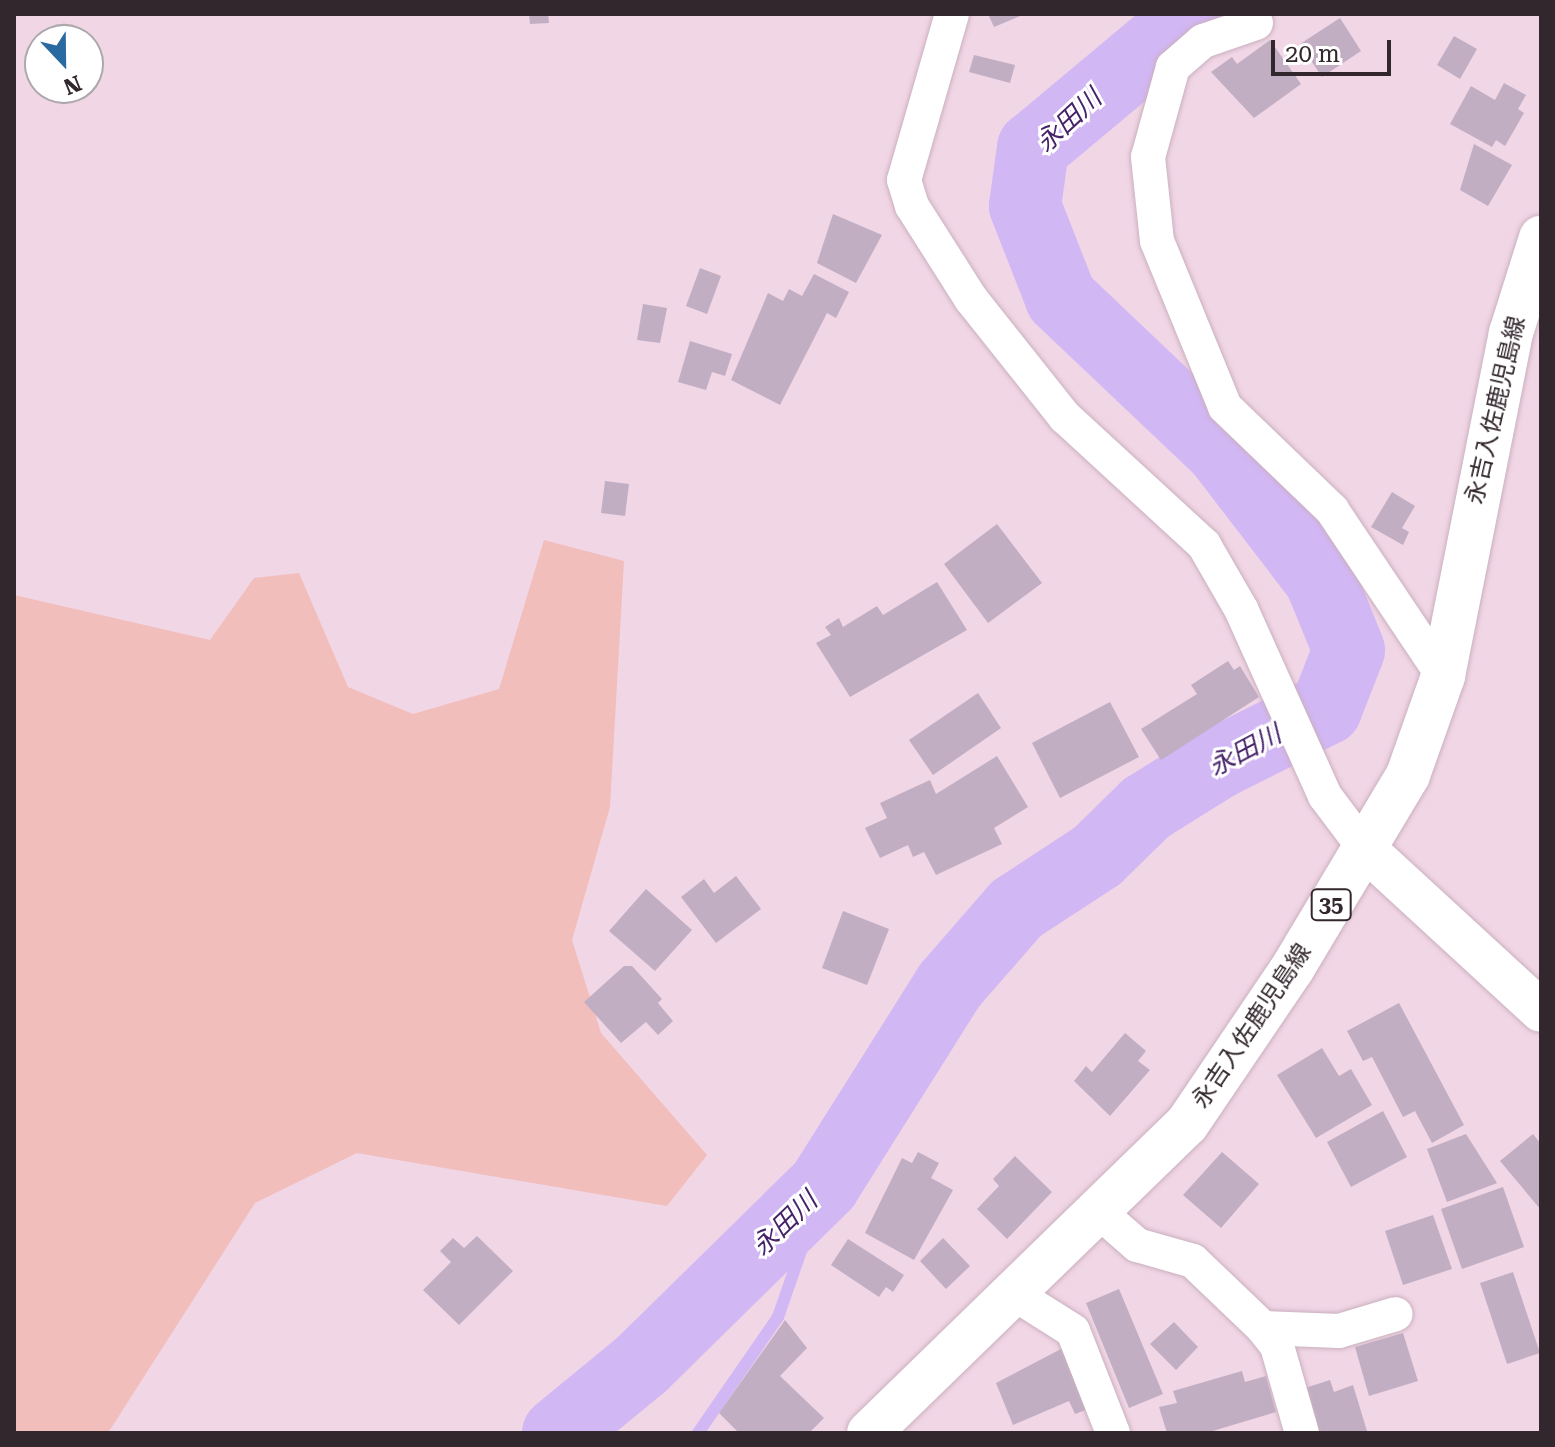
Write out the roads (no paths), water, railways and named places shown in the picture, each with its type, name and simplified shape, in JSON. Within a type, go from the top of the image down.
[{"type":"main road","name":"永吉入佐鹿児島線","points":[[869,1433],[1187,1124],[1365,849],[1408,775],[1443,676],[1511,333],[1541,238]]},
{"type":"street","points":[[952,14],[904,180],[912,206],[971,299],[1065,417],[1204,545],[1281,699],[1325,796],[1365,849],[1541,1011]]},
{"type":"street","points":[[1256,23],[1203,41],[1173,67],[1148,157],[1157,241],[1225,407],[1332,510],[1443,676]]},
{"type":"street","points":[[1098,1211],[1137,1245],[1193,1261],[1263,1328],[1277,1346],[1302,1433]]},
{"type":"street","points":[[1013,1293],[1073,1331],[1113,1433]]},
{"type":"street","points":[[1263,1328],[1339,1331],[1396,1314]]},
{"type":"waterway","name":"永田川","points":[[558,1433],[641,1365],[824,1185],[950,985],[1016,909],[1097,856],[1146,808],[1218,763],[1326,709],[1349,650],[1320,579],[1221,450],[1061,298],[1025,206],[1033,148],[1193,14]]},
{"type":"waterway","points":[[698,1433],[778,1317],[824,1185]]}]
